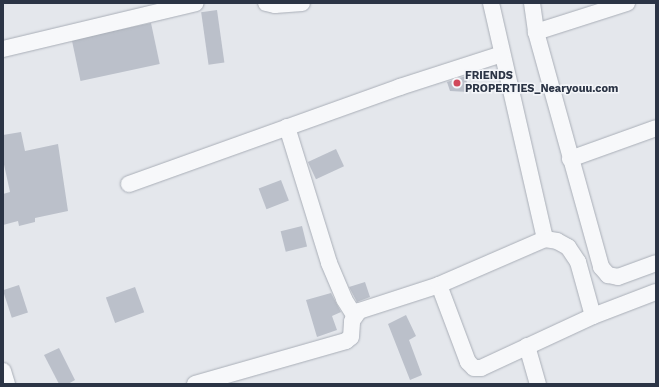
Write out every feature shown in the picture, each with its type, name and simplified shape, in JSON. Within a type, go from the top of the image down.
[{"type":"street","points":[[266,3],[275,6],[302,3]]},
{"type":"street","points":[[491,3],[545,239]]},
{"type":"street","points":[[532,3],[536,32],[601,267],[608,275],[618,277],[656,263]]},
{"type":"street","points":[[536,32],[627,3]]},
{"type":"street","points":[[3,49],[189,4]]},
{"type":"street","points":[[129,184],[287,127],[502,54]]},
{"type":"street","points":[[195,384],[346,341],[353,332],[354,315],[344,299],[328,263],[287,127]]},
{"type":"street","points":[[570,159],[656,128]]},
{"type":"street","points":[[354,315],[359,311],[439,286],[545,239],[557,241],[568,248],[578,262],[594,316]]},
{"type":"street","points":[[439,286],[468,362],[474,368],[482,368],[594,316],[656,292]]},
{"type":"street","points":[[527,346],[538,384]]},
{"type":"street","points":[[3,371],[7,384]]},
{"type":"building","points":[[217,10],[224,62],[209,65],[201,12]]},
{"type":"building","points":[[151,23],[160,64],[81,81],[72,40]]},
{"type":"building","name":"FRIENDS PROPERTIES_Nearyouu.com","points":[[466,76],[468,92],[450,91],[447,82]]},
{"type":"building","points":[[21,132],[25,151],[58,144],[68,211],[35,218],[35,222],[19,226],[18,221],[3,225],[3,194],[10,192],[3,160],[3,135]]},
{"type":"building","points":[[336,149],[344,166],[316,179],[308,162]]},
{"type":"building","points":[[281,180],[289,201],[266,209],[259,189]]},
{"type":"building","points":[[302,226],[307,246],[286,252],[281,231]]},
{"type":"building","points":[[365,282],[370,297],[357,302],[349,287]]},
{"type":"building","points":[[19,285],[28,313],[12,318],[3,290]]},
{"type":"building","points":[[135,287],[144,312],[115,323],[106,298]]},
{"type":"building","points":[[331,293],[341,312],[332,316],[337,330],[317,337],[306,300]]},
{"type":"building","points":[[406,315],[416,336],[409,340],[422,375],[410,380],[388,324]]},
{"type":"building","points":[[59,348],[75,380],[68,384],[59,384],[44,355]]},
{"type":"place","name":"FRIENDS PROPERTIES_Nearyouu.com","points":[[457,83]]}]
